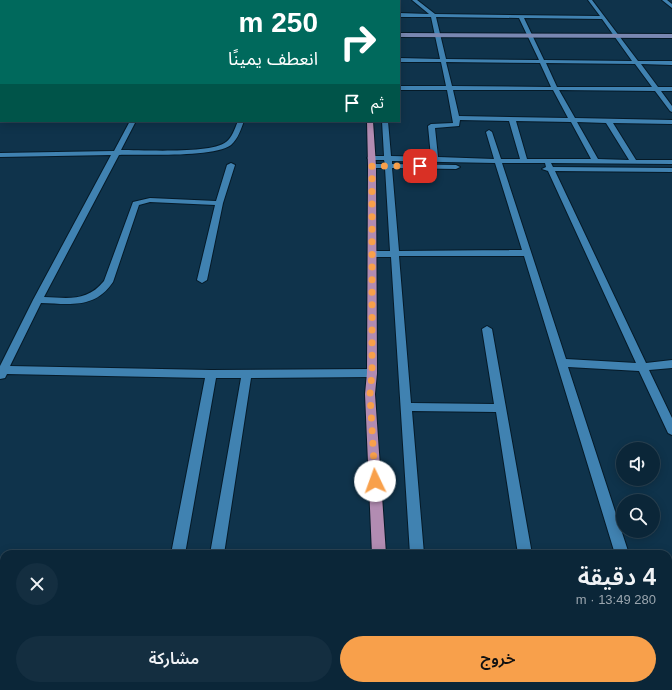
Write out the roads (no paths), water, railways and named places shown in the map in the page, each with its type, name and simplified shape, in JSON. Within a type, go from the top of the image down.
[{"type":"main road","points":[[400,35],[531,38],[618,38],[672,36]]},
{"type":"main road","points":[[400,39],[438,36]]},
{"type":"main road","points":[[618,38],[672,40]]},
{"type":"main road","points":[[370,122],[372,373],[370,394],[379,550]]},
{"type":"street","points":[[414,0],[433,15],[456,118],[457,126],[431,126],[434,160]]},
{"type":"street","points":[[590,0],[638,62],[672,110]]},
{"type":"street","points":[[664,0],[672,7]]},
{"type":"street","points":[[400,15],[603,18]]},
{"type":"street","points":[[521,17],[572,121],[596,162]]},
{"type":"street","points":[[400,60],[672,63]]},
{"type":"street","points":[[400,88],[672,89]]},
{"type":"street","points":[[456,118],[672,122]]},
{"type":"street","points":[[512,119],[524,162]]},
{"type":"street","points":[[608,121],[634,162]]},
{"type":"street","points":[[132,122],[1,373],[372,373]]},
{"type":"street","points":[[0,155],[118,151],[202,151],[228,145],[234,138],[241,122]]},
{"type":"street","points":[[385,122],[417,550]]},
{"type":"street","points":[[488,132],[621,550]]},
{"type":"street","points":[[389,162],[434,160],[498,165],[524,162],[549,165],[596,162],[671,164]]},
{"type":"street","points":[[371,162],[549,165],[672,170]]},
{"type":"street","points":[[202,280],[219,203],[231,165]]},
{"type":"street","points":[[549,165],[672,430]]},
{"type":"street","points":[[38,300],[83,301],[95,297],[103,290],[108,282],[136,204],[150,200],[219,203]]},
{"type":"street","points":[[372,254],[526,253]]},
{"type":"street","points":[[487,329],[499,408],[524,550]]},
{"type":"street","points":[[562,363],[643,367],[672,364]]},
{"type":"street","points":[[218,550],[246,373]]},
{"type":"street","points":[[179,550],[211,374]]},
{"type":"street","points":[[407,407],[499,408]]}]
